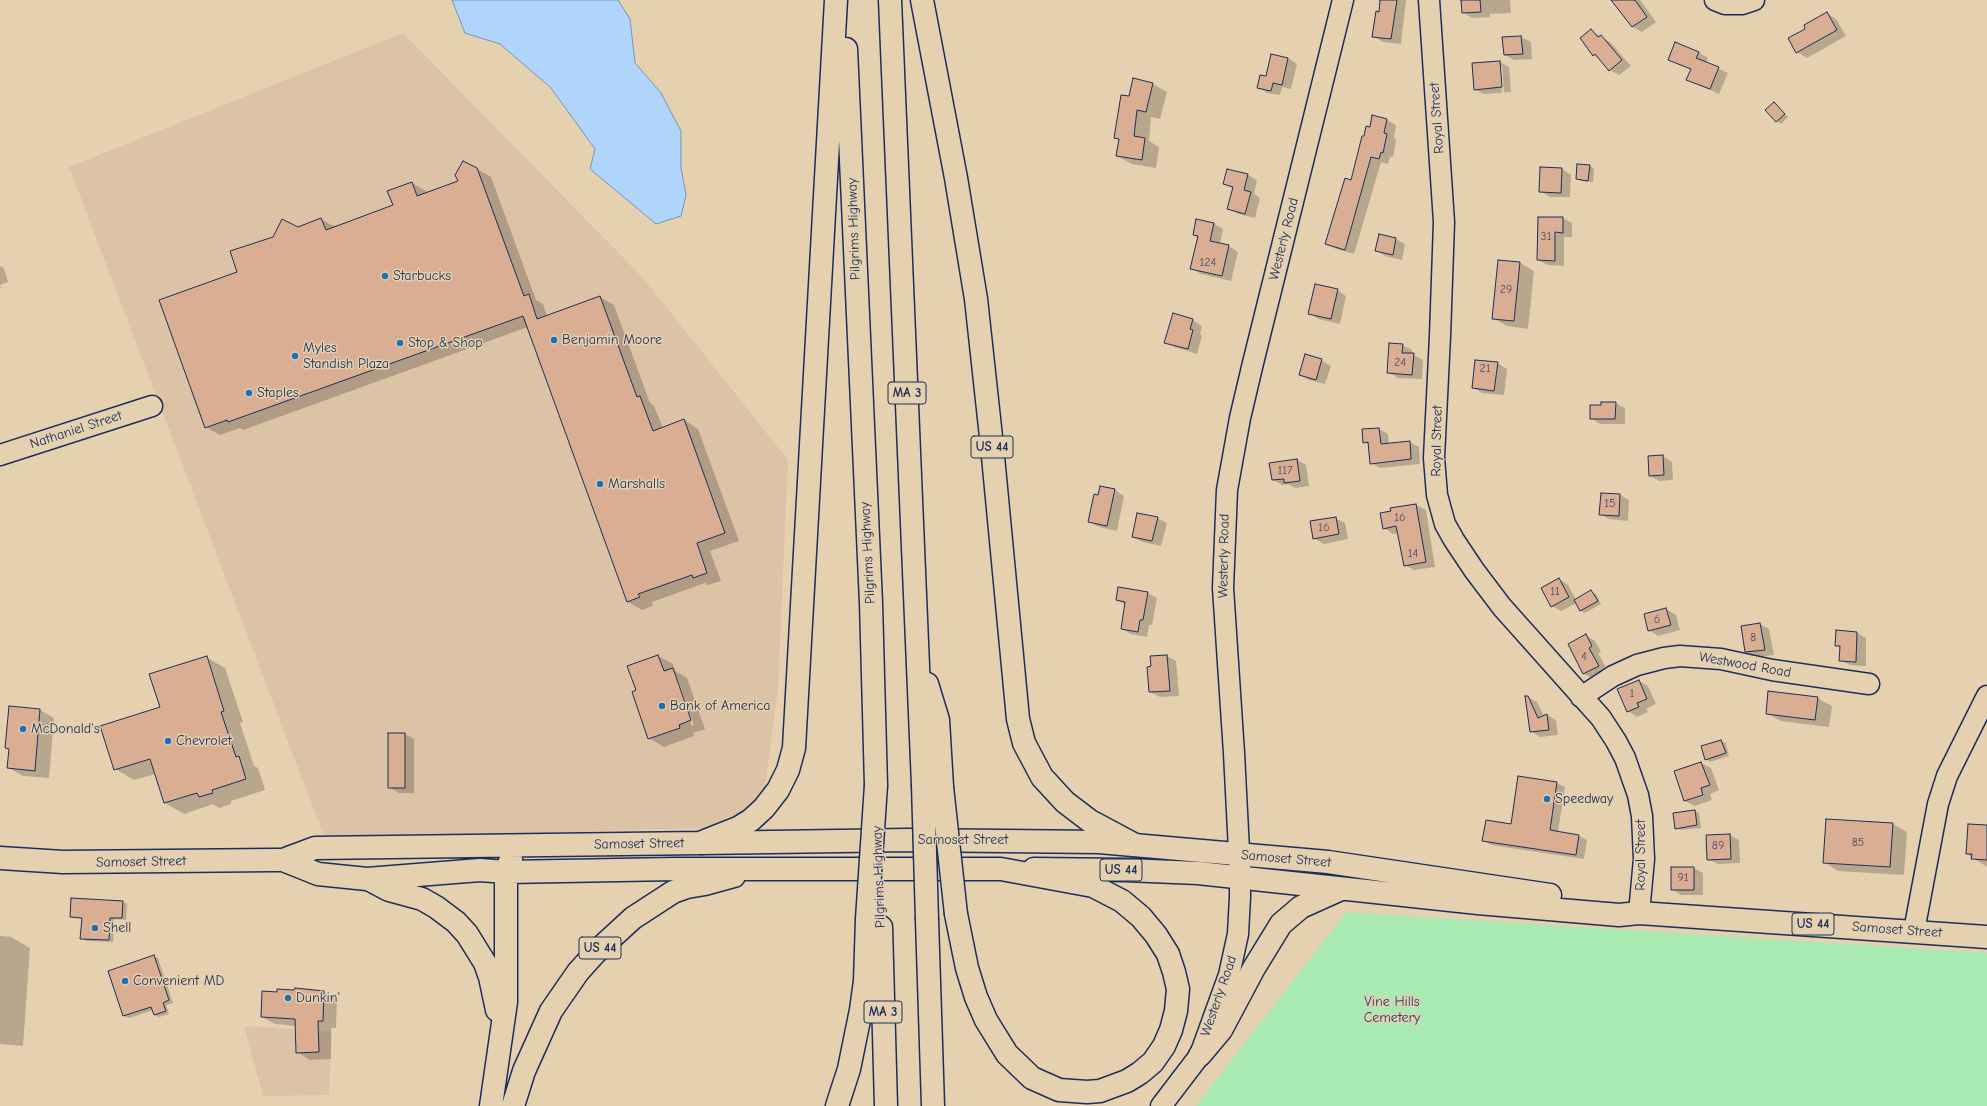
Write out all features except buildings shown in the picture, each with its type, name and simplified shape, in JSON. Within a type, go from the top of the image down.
[{"type":"main road","points":[[700,843],[738,828],[764,808],[778,790],[788,770],[794,748],[836,0]]},
{"type":"main road","name":"Pilgrims Highway","points":[[843,0],[871,603],[876,785],[874,918],[886,1106]]},
{"type":"main road","name":"MA 3","points":[[890,0],[918,653],[938,720],[932,786]]},
{"type":"main road","name":"US 44","points":[[922,0],[956,178],[976,300],[993,454],[1018,719],[1024,743],[1042,777],[1064,802],[1090,821],[1135,845]]},
{"type":"main road","points":[[932,786],[967,968],[976,997],[986,1020],[1007,1054],[1032,1078],[1059,1090],[1086,1092],[1114,1087],[1127,1081],[1152,1062],[1164,1046],[1171,1030],[1176,1011],[1178,989],[1168,954],[1156,934],[1141,917],[1122,901],[1093,886],[1001,869]]},
{"type":"main road","points":[[932,786],[927,920],[933,1106]]},
{"type":"main road","name":"Samoset Street","points":[[0,858],[63,862],[283,860],[315,848],[515,847],[954,840],[1057,841],[1135,845],[1368,867],[1620,906],[1639,913]]},
{"type":"main road","points":[[491,1106],[506,1002],[506,872],[515,847]]},
{"type":"main road","name":"Samoset Street","points":[[283,860],[318,874],[367,879],[480,870],[506,872],[760,869],[1001,869],[1126,870],[1198,873],[1478,903],[1619,915],[1639,913],[1987,937]]},
{"type":"main road","name":"US 44","points":[[513,1106],[524,1071],[551,1011],[574,977],[596,952],[633,918],[674,892],[760,869]]},
{"type":"main road","points":[[367,879],[389,890],[409,894],[436,907],[467,934],[484,963],[490,977],[501,1032]]},
{"type":"main road","points":[[1200,1055],[1220,1030],[1254,968],[1281,924],[1301,907],[1344,888]]},
{"type":"main road","points":[[837,1106],[849,1069],[861,1010],[874,918]]},
{"type":"street","name":"Westerly Road","points":[[1161,1106],[1200,1055],[1229,975],[1234,955],[1240,916],[1240,878],[1234,753],[1223,611],[1223,542],[1227,490],[1253,363],[1343,0]]},
{"type":"street","name":"Royal Street","points":[[1429,0],[1444,222],[1434,458],[1437,494],[1446,524],[1454,540],[1474,570],[1502,607],[1601,718],[1625,758],[1638,795],[1642,816],[1644,859],[1639,913]]},
{"type":"street","points":[[1715,0],[1725,4],[1742,4],[1754,0]]},
{"type":"street","name":"Nathaniel Street","points":[[0,455],[152,406]]},
{"type":"street","name":"Westwood Road","points":[[1582,697],[1613,676],[1637,665],[1664,658],[1680,656],[1721,659],[1772,670],[1870,684]]},
{"type":"street","points":[[1914,931],[1932,832],[1943,790],[1955,758],[1987,696]]},
{"type":"shaded area","name":"Myles Standish Plaza","points":[[403,33],[644,279],[788,460],[778,689],[764,796],[739,817],[704,828],[325,839],[69,167]]},
{"type":"shaded area","points":[[244,1026],[332,1031],[329,1095],[263,1096]]},
{"type":"green space","name":"Vine Hills Cemetery","points":[[1346,912],[1987,953],[1987,1106],[1196,1106]]},
{"type":"water","points":[[452,0],[618,0],[630,19],[635,63],[661,93],[681,131],[681,168],[686,195],[681,216],[656,224],[590,169],[595,149],[551,88],[500,44],[465,33]]},
{"type":"place","name":"Starbucks","points":[[385,276]]},
{"type":"place","name":"Benjamin Moore","points":[[554,340]]},
{"type":"place","name":"Stop & Shop","points":[[400,343]]},
{"type":"place","name":"Myles Standish Plaza","points":[[295,356]]},
{"type":"place","name":"Staples","points":[[249,393]]},
{"type":"place","name":"Marshalls","points":[[600,484]]},
{"type":"place","name":"Bank of America","points":[[662,706]]},
{"type":"place","name":"McDonald's","points":[[23,729]]},
{"type":"place","name":"Chevrolet","points":[[168,741]]},
{"type":"place","name":"Speedway","points":[[1547,799]]},
{"type":"place","name":"Shell","points":[[95,928]]},
{"type":"place","name":"Convenient MD","points":[[125,981]]},
{"type":"place","name":"Dunkin'","points":[[288,998]]}]
